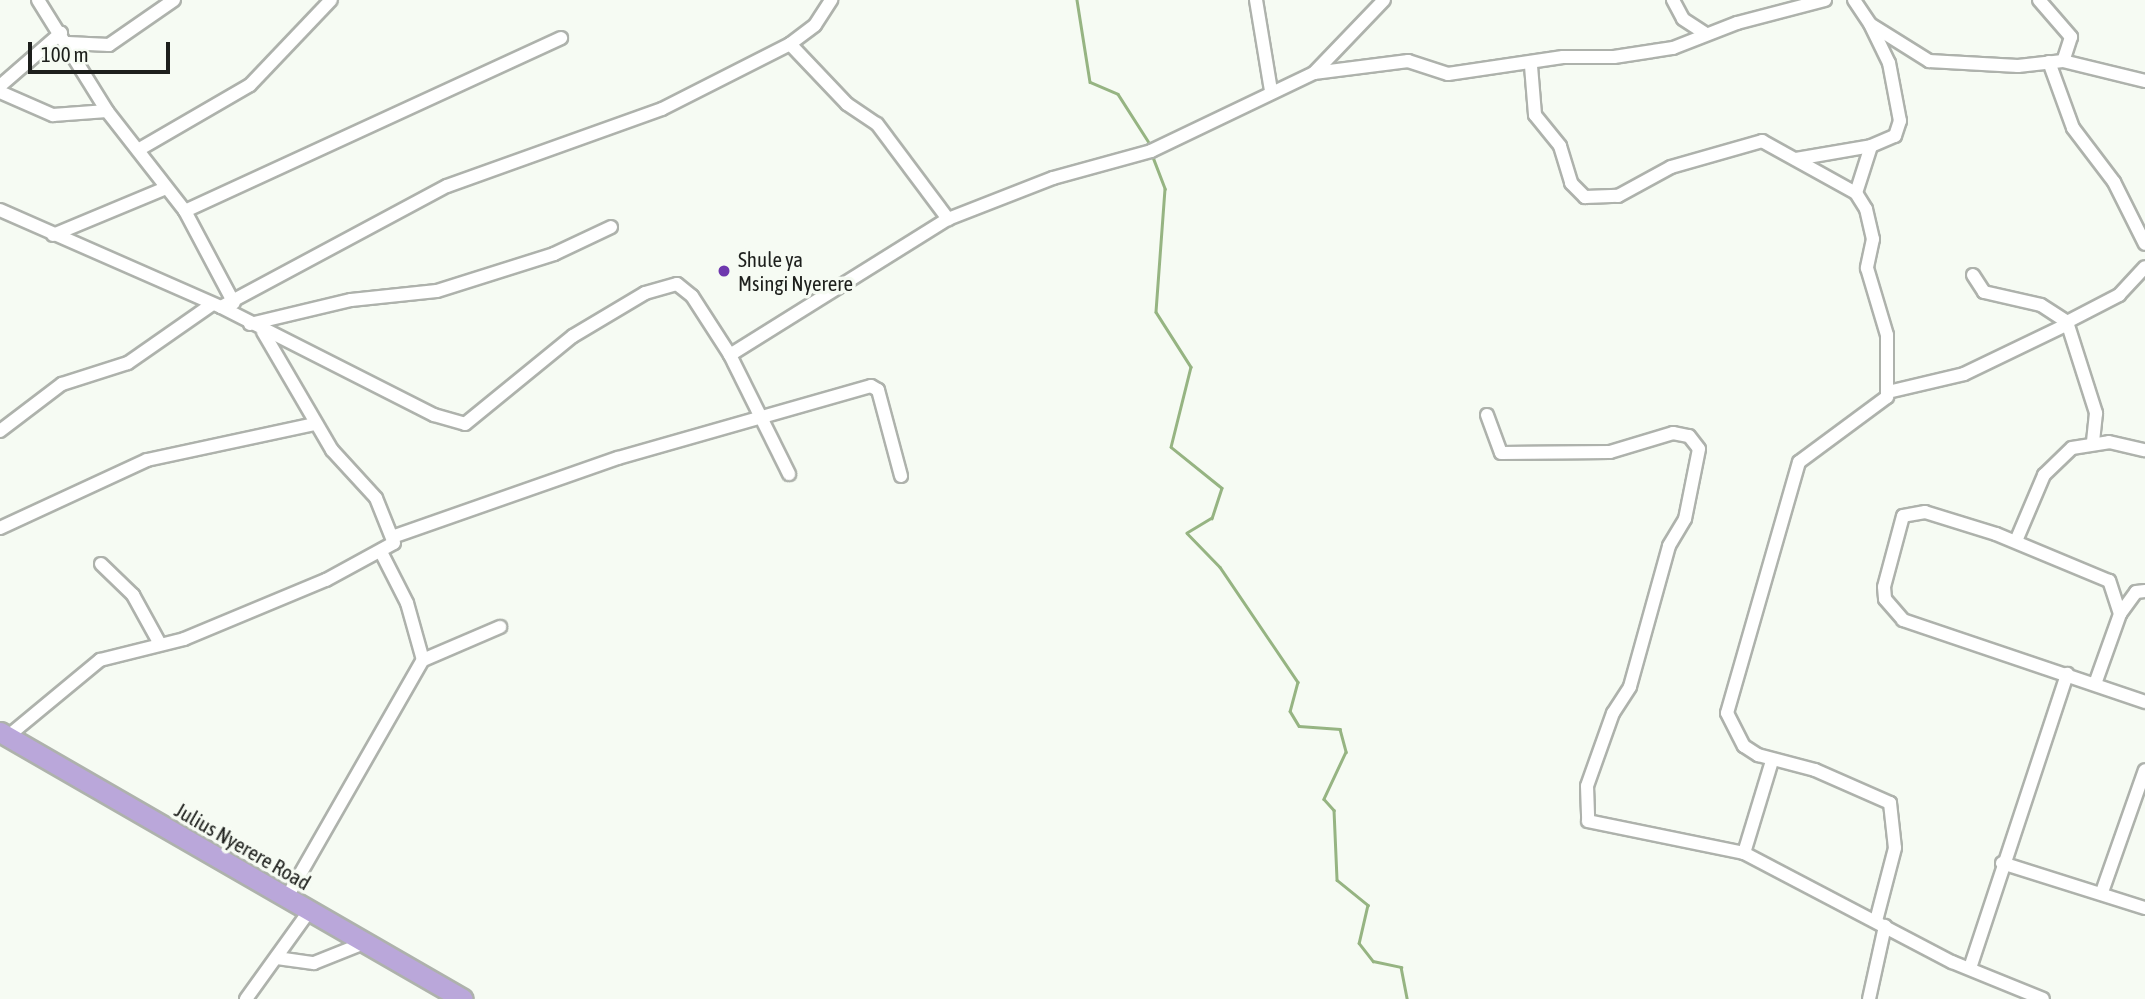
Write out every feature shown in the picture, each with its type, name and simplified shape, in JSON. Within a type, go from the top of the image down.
[{"type":"highway","name":"Julius Nyerere Road","points":[[4,735],[463,999]]},
{"type":"street","points":[[38,0],[65,38],[107,111],[185,211],[234,303]]},
{"type":"street","points":[[0,86],[65,38],[109,45],[174,0]]},
{"type":"street","points":[[138,150],[250,85],[331,0]]},
{"type":"street","points":[[0,431],[62,384],[128,363],[216,306],[234,303],[447,186],[662,109],[790,44],[815,25],[831,0]]},
{"type":"street","points":[[1256,0],[1271,91]]},
{"type":"street","points":[[1314,74],[1384,0]]},
{"type":"street","points":[[1673,0],[1683,19],[1706,34]]},
{"type":"street","points":[[730,355],[948,219],[1053,178],[1160,147],[1271,91],[1314,74],[1408,61],[1448,74],[1531,66],[1563,57],[1674,48],[1706,34],[1825,0]]},
{"type":"street","points":[[1796,159],[1871,146],[1895,136],[1900,121],[1889,63],[1870,24],[1854,0]]},
{"type":"street","points":[[2039,0],[2071,37],[2063,61]]},
{"type":"street","points":[[1870,24],[1944,65],[2063,61],[2145,81]]},
{"type":"street","points":[[185,211],[561,38]]},
{"type":"street","points":[[790,44],[847,104],[877,124],[948,219]]},
{"type":"street","points":[[2049,62],[2073,128],[2114,182],[2145,244]]},
{"type":"street","points":[[1531,66],[1535,115],[1560,145],[1571,183],[1585,197],[1618,196],[1671,167],[1745,143],[1770,143],[1856,193],[1873,233],[1867,268],[1887,335],[1888,392],[1878,407],[1806,452],[1793,477],[1727,713],[1744,746],[1772,761],[1827,774],[1890,803],[1893,864],[1869,999]]},
{"type":"street","points":[[0,92],[53,114],[107,111]]},
{"type":"street","points":[[1856,193],[1871,146]]},
{"type":"street","points":[[53,235],[166,188]]},
{"type":"street","points":[[0,210],[216,306],[263,332],[465,424],[573,336],[645,293],[677,284],[692,296],[730,355],[789,474]]},
{"type":"street","points":[[250,324],[351,300],[437,291],[554,254],[611,227]]},
{"type":"street","points":[[1888,392],[1964,374],[2119,295],[2145,267]]},
{"type":"street","points":[[1973,275],[1984,292],[2040,305],[2068,323],[2096,413],[2092,442]]},
{"type":"street","points":[[263,332],[315,424],[367,483],[395,536]]},
{"type":"street","points":[[4,735],[100,660],[160,644],[382,554],[395,536],[760,416],[875,387],[901,476]]},
{"type":"street","points":[[1487,415],[1501,453],[1610,452],[1673,433],[1689,436],[1699,449],[1685,519],[1669,546],[1630,687],[1597,756],[1584,815],[1597,826],[1669,834],[1744,853],[1970,968],[2043,999]]},
{"type":"street","points":[[0,528],[147,460],[315,424]]},
{"type":"street","points":[[2016,541],[2044,475],[2072,448],[2092,442],[2145,450]]},
{"type":"street","points":[[2120,614],[2109,581],[2016,541],[1912,511],[1901,522],[1885,599],[1916,625],[2145,702]]},
{"type":"street","points":[[382,554],[407,603],[423,660]]},
{"type":"street","points":[[102,564],[133,595],[160,644]]},
{"type":"street","points":[[2095,684],[2120,614],[2136,592],[2145,591]]},
{"type":"street","points":[[287,897],[423,660],[500,627]]},
{"type":"street","points":[[1970,968],[2002,863],[2067,674]]},
{"type":"street","points":[[1744,853],[1772,761]]},
{"type":"street","points":[[2102,892],[2145,770]]},
{"type":"street","points":[[2002,863],[2102,892],[2145,908]]},
{"type":"street","points":[[246,999],[310,910]]},
{"type":"street","points":[[277,958],[314,963],[364,943]]},
{"type":"waterway","points":[[1077,0],[1090,82],[1118,94],[1148,141]]},
{"type":"waterway","points":[[1153,157],[1165,189],[1156,312],[1191,367],[1171,447],[1222,488],[1212,518],[1187,533],[1220,567],[1298,682],[1290,711],[1299,726],[1340,729],[1346,752],[1324,799],[1334,810],[1337,880],[1368,905],[1359,943],[1373,961],[1401,967],[1407,999]]},
{"type":"place","name":"Shule ya Msingi Nyerere","points":[[724,271]]}]
